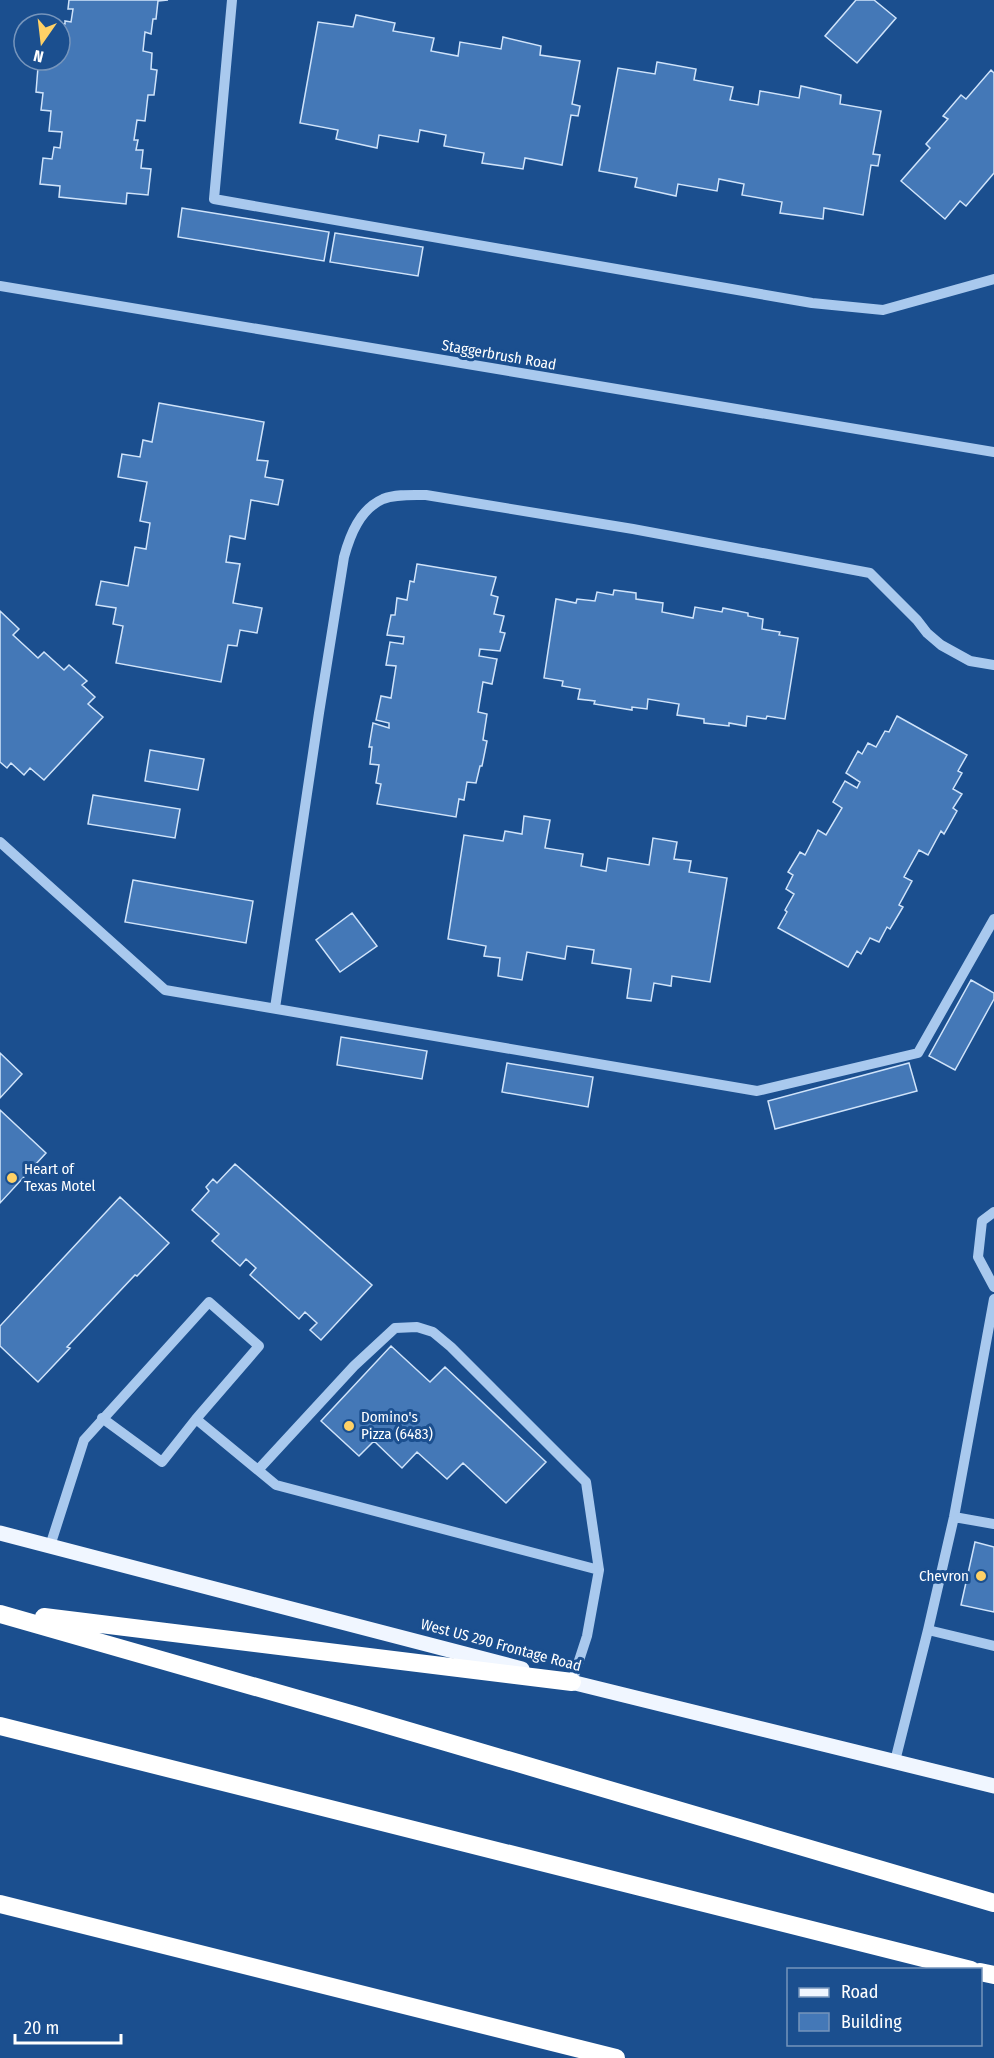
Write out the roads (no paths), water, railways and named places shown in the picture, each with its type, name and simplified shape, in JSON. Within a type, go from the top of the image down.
[{"type":"highway","points":[[0,1613],[572,1682]]},
{"type":"highway","points":[[0,1613],[994,1903]]},
{"type":"highway","points":[[0,1726],[963,1968]]},
{"type":"highway","points":[[0,1904],[616,2058]]},
{"type":"main road","name":"West US 290 Frontage Road","points":[[0,1533],[572,1682],[994,1786]]},
{"type":"street","points":[[232,0],[214,199],[812,303],[883,309],[994,279]]},
{"type":"street","name":"Staggerbrush Road","points":[[0,286],[994,452]]},
{"type":"street","points":[[275,1008],[344,557],[356,524],[369,509],[382,500],[400,495],[426,495],[633,529],[870,573],[941,645],[970,662],[994,664]]},
{"type":"street","points":[[0,842],[165,990],[757,1091],[918,1053],[994,919]]},
{"type":"street","points":[[994,1212],[982,1221],[978,1257],[994,1287]]},
{"type":"street","points":[[895,1761],[954,1516],[994,1299]]},
{"type":"street","points":[[50,1546],[84,1440],[102,1418],[209,1302],[259,1346],[162,1462],[102,1418]]},
{"type":"street","points":[[258,1470],[354,1366],[394,1329],[417,1327],[433,1332],[451,1347],[586,1482],[599,1570],[587,1636],[572,1682]]},
{"type":"street","points":[[196,1419],[276,1485],[599,1570]]},
{"type":"street","points":[[954,1516],[994,1524]]},
{"type":"street","points":[[928,1630],[994,1646]]},
{"type":"place","name":"Heart of Texas Motel","points":[[12,1178]]},
{"type":"place","name":"Domino's Pizza (6483)","points":[[349,1426]]},
{"type":"place","name":"Chevron","points":[[981,1576]]}]
